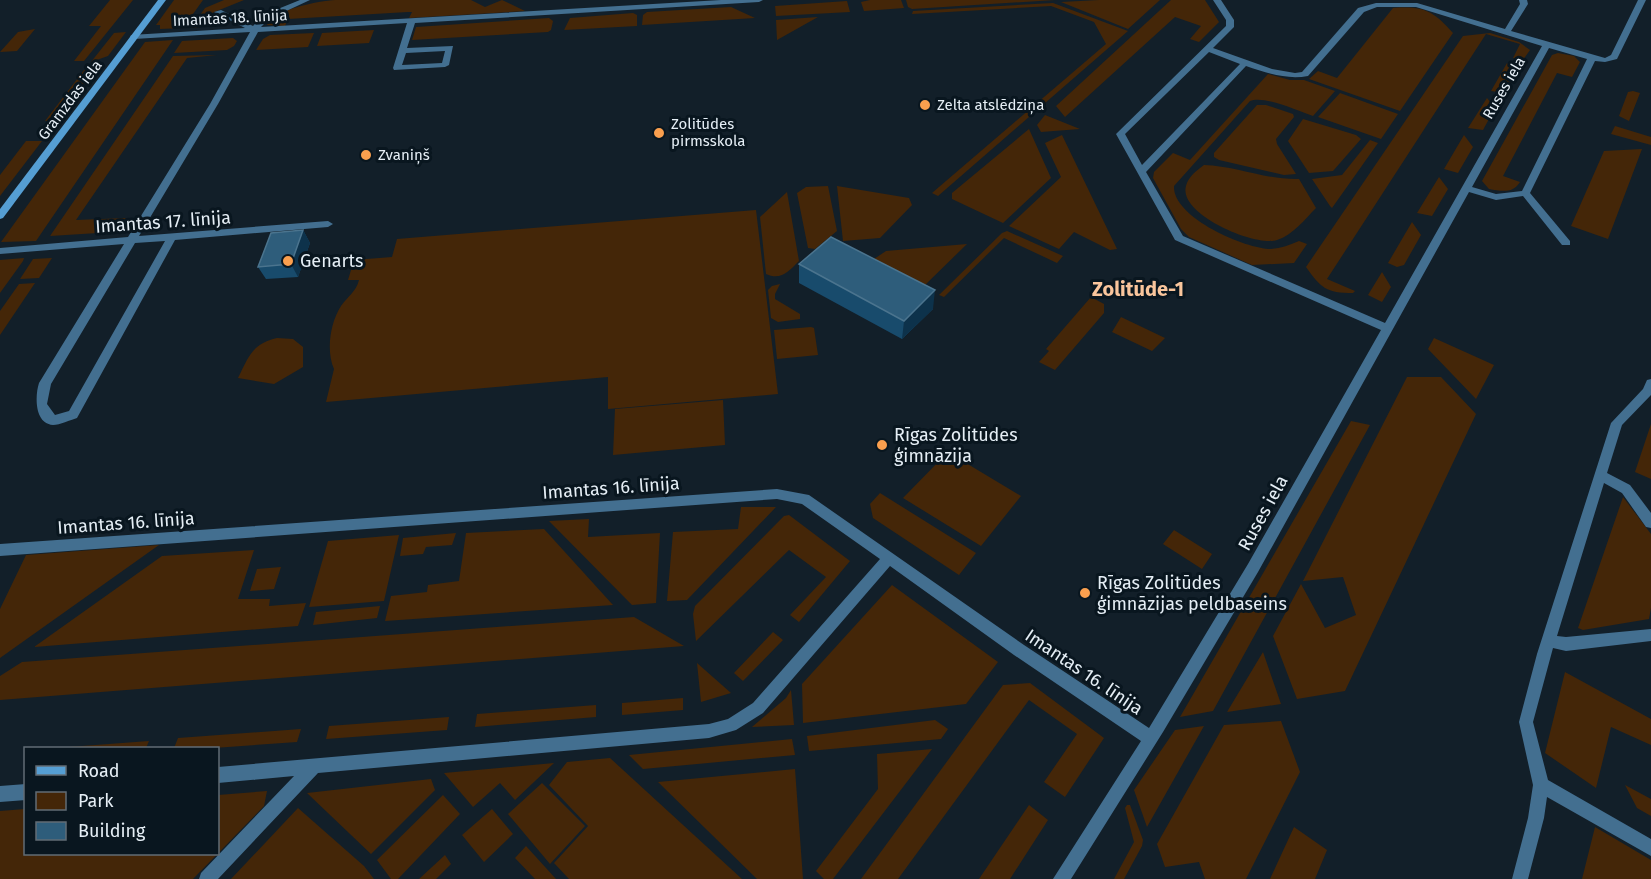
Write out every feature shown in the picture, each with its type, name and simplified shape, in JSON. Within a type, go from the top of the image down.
[{"type":"street","name":"Gramzdas iela","points":[[0,216],[162,0]]},
{"type":"street","points":[[172,237],[73,415],[53,420],[45,414],[40,405],[40,395],[45,384],[260,23],[266,17],[306,0]]},
{"type":"street","name":"Imantas 18. līnija","points":[[134,37],[759,0]]},
{"type":"street","points":[[1217,0],[1231,24],[1120,134],[1179,238],[1388,328]]},
{"type":"street","points":[[1507,32],[1524,4],[1523,0]]},
{"type":"street","points":[[1525,193],[1592,58],[1605,60],[1614,57],[1642,0]]},
{"type":"street","points":[[1207,49],[1287,75],[1305,74],[1361,10],[1376,5],[1417,6],[1547,45]]},
{"type":"street","name":"Imantas 18. līnija","points":[[218,12],[256,30]]},
{"type":"street","points":[[402,51],[450,48],[446,65],[397,68],[402,51],[412,21]]},
{"type":"street","name":"Ruses iela","points":[[1061,879],[1253,568],[1547,45],[1592,58]]},
{"type":"street","points":[[1142,172],[1246,62]]},
{"type":"street","points":[[1466,188],[1496,197],[1525,193]]},
{"type":"street","points":[[1525,193],[1566,243]]},
{"type":"street","name":"Imantas 17. līnija","points":[[0,251],[328,225]]},
{"type":"street","points":[[1520,879],[1536,818],[1541,785],[1526,722],[1548,641],[1617,423],[1645,401],[1651,383]]},
{"type":"street","points":[[1600,475],[1626,489],[1651,523]]},
{"type":"street","name":"Imantas 16. līnija","points":[[0,550],[777,494],[805,499],[1150,738]]},
{"type":"street","points":[[219,775],[709,731],[731,725],[758,708],[889,558]]},
{"type":"street","points":[[1548,641],[1566,644],[1651,635]]},
{"type":"street","points":[[207,879],[314,766]]},
{"type":"street","points":[[1541,785],[1651,848]]},
{"type":"street","points":[[0,794],[24,792]]},
{"type":"green space","points":[[110,0],[133,0],[84,61],[74,61],[101,26],[89,26]]},
{"type":"green space","points":[[174,0],[203,0],[183,28],[160,29],[160,25],[156,25]]},
{"type":"green space","points":[[224,0],[244,0],[207,15],[221,23],[230,24],[191,28],[205,8]]},
{"type":"green space","points":[[335,0],[471,0],[485,7],[502,0],[525,11],[409,18],[412,12],[408,12],[288,19],[285,26],[267,25],[271,19],[287,10]]},
{"type":"green space","points":[[901,0],[904,8],[864,11],[861,2]]},
{"type":"green space","points":[[906,0],[1055,0],[912,9],[908,7]]},
{"type":"green space","points":[[1160,0],[1128,29],[1061,2]]},
{"type":"green space","points":[[1171,0],[1205,0],[1219,22],[1199,42],[1190,39],[1201,26],[1175,17],[1065,117],[1056,106]]},
{"type":"green space","points":[[847,1],[850,12],[776,16],[775,6]]},
{"type":"green space","points":[[1053,3],[1128,31],[938,196],[932,193],[1106,44],[1094,22],[1051,6],[912,14],[913,11]]},
{"type":"green space","points":[[731,7],[755,18],[642,25],[643,15],[647,12]]},
{"type":"green space","points":[[1393,8],[1421,9],[1434,15],[1453,33],[1400,111],[1309,79],[1318,71],[1337,78]]},
{"type":"green space","points":[[633,13],[637,15],[637,26],[564,30],[570,18]]},
{"type":"green space","points":[[818,17],[777,40],[776,20]]},
{"type":"green space","points":[[549,18],[553,21],[551,30],[548,32],[412,40],[416,27]]},
{"type":"green space","points":[[35,29],[17,51],[0,52],[18,32]]},
{"type":"green space","points":[[374,30],[369,43],[317,46],[322,33]]},
{"type":"green space","points":[[126,32],[108,56],[91,62],[114,33]]},
{"type":"green space","points":[[314,33],[308,47],[256,50],[263,39],[270,35]]},
{"type":"green space","points":[[1490,33],[1519,42],[1530,50],[1523,60],[1513,58],[1520,44],[1486,34],[1327,279],[1355,291],[1344,293],[1325,288],[1306,267],[1463,36]]},
{"type":"green space","points":[[233,38],[237,41],[227,50],[174,53],[182,41]]},
{"type":"green space","points":[[173,40],[36,241],[1,242],[145,42]]},
{"type":"green space","points":[[1558,53],[1574,56],[1580,62],[1572,77],[1557,73],[1503,176],[1520,182],[1510,190],[1489,189],[1482,181],[1552,55]]},
{"type":"green space","points":[[217,55],[187,58],[76,220],[127,218],[124,224],[114,232],[50,236],[173,56]]},
{"type":"green space","points":[[1507,63],[1516,73],[1504,93],[1491,91]]},
{"type":"green space","points":[[84,70],[91,72],[92,76],[59,120],[45,121]]},
{"type":"green space","points":[[1268,74],[1290,80],[1304,80],[1335,91],[1313,116],[1264,100],[1250,101],[1174,186],[1177,198],[1185,209],[1197,220],[1228,237],[1259,248],[1271,249],[1299,241],[1307,244],[1294,263],[1252,265],[1189,237],[1181,229],[1153,178],[1154,172],[1173,153],[1190,160]]},
{"type":"green space","points":[[1628,92],[1640,93],[1629,121],[1619,116]]},
{"type":"green space","points":[[1340,93],[1398,114],[1381,139],[1318,117]]},
{"type":"green space","points":[[1487,98],[1495,108],[1483,130],[1468,128]]},
{"type":"green space","points":[[1257,105],[1266,105],[1293,114],[1294,117],[1276,139],[1296,174],[1284,175],[1214,157],[1214,153]]},
{"type":"green space","points":[[1045,115],[1080,129],[1041,132],[1037,125]]},
{"type":"green space","points":[[1303,119],[1356,135],[1361,139],[1333,171],[1309,173],[1288,141]]},
{"type":"green space","points":[[1615,126],[1651,137],[1651,145],[1611,134]]},
{"type":"green space","points":[[1029,129],[1051,178],[1003,223],[952,199],[952,193]]},
{"type":"green space","points":[[1062,135],[1117,249],[1110,250],[1074,232],[1059,249],[1009,226],[1061,177],[1045,143]]},
{"type":"green space","points":[[1464,135],[1473,147],[1458,173],[1444,169]]},
{"type":"green space","points":[[1370,140],[1378,143],[1332,208],[1312,179],[1342,175]]},
{"type":"green space","points":[[26,141],[42,141],[0,196],[0,175]]},
{"type":"green space","points":[[1642,149],[1608,239],[1571,226],[1604,151]]},
{"type":"green space","points":[[1204,165],[1299,179],[1316,208],[1293,231],[1277,240],[1266,241],[1236,233],[1205,217],[1187,197],[1186,186],[1189,180]]},
{"type":"green space","points":[[1439,177],[1448,189],[1432,216],[1417,213]]},
{"type":"green space","points":[[828,186],[837,231],[815,249],[808,248],[797,193],[806,187]]},
{"type":"green space","points":[[837,186],[909,198],[912,205],[880,238],[843,241]]},
{"type":"green space","points":[[787,192],[799,261],[784,274],[771,276],[766,274],[760,217]]},
{"type":"green space","points":[[756,210],[778,394],[608,409],[608,377],[326,402],[334,369],[330,346],[334,320],[359,280],[348,280],[354,260],[392,257],[397,239]]},
{"type":"green space","points":[[1412,222],[1421,235],[1404,265],[1397,267],[1388,263]]},
{"type":"green space","points":[[1007,231],[1063,256],[1057,263],[1004,238],[944,297],[939,295],[1002,233]]},
{"type":"green space","points":[[967,244],[924,286],[874,259],[886,251]]},
{"type":"green space","points":[[24,258],[23,261],[0,293],[0,260]]},
{"type":"green space","points":[[52,258],[39,278],[20,279],[33,259]]},
{"type":"green space","points":[[1382,272],[1391,287],[1382,302],[1368,295]]},
{"type":"green space","points":[[35,283],[0,335],[0,311],[19,284]]},
{"type":"green space","points":[[780,284],[775,299],[800,314],[800,319],[778,322],[771,318],[768,290]]},
{"type":"green space","points":[[1091,297],[1104,304],[1104,313],[1055,370],[1039,362],[1049,351],[1046,349]]},
{"type":"green space","points":[[1121,317],[1165,338],[1152,351],[1112,332]]},
{"type":"green space","points":[[814,328],[818,355],[777,359],[774,330]]},
{"type":"green space","points":[[277,338],[293,339],[303,347],[303,367],[274,384],[238,378],[252,352],[262,344]]},
{"type":"green space","points":[[1434,338],[1494,365],[1476,399],[1428,349]]},
{"type":"green space","points":[[1407,377],[1441,377],[1476,414],[1345,691],[1297,699],[1273,636],[1301,584],[1325,628],[1356,615],[1343,577],[1303,581]]},
{"type":"green space","points":[[723,400],[725,445],[613,455],[615,409]]},
{"type":"green space","points":[[1351,421],[1370,425],[1213,711],[1180,717]]},
{"type":"green space","points":[[1651,424],[1651,479],[1635,472]]},
{"type":"green space","points":[[951,454],[1021,496],[981,546],[903,498],[945,455]]},
{"type":"green space","points":[[880,493],[976,553],[959,575],[873,518],[870,504]]},
{"type":"green space","points":[[1623,497],[1651,534],[1649,619],[1583,630],[1578,628]]},
{"type":"green space","points":[[741,507],[776,507],[687,600],[667,601],[673,532],[738,529]]},
{"type":"green space","points":[[789,515],[850,561],[799,622],[790,615],[826,577],[789,550],[696,641],[693,614],[695,606],[784,516]]},
{"type":"green space","points":[[589,519],[588,537],[660,533],[656,603],[632,605],[549,521]]},
{"type":"green space","points":[[544,529],[613,605],[385,621],[391,596],[427,592],[428,585],[459,581],[466,533]]},
{"type":"green space","points":[[1174,530],[1212,554],[1202,569],[1163,544]]},
{"type":"green space","points":[[456,533],[452,545],[426,547],[423,554],[400,556],[403,538]]},
{"type":"green space","points":[[399,535],[384,601],[309,607],[328,541]]},
{"type":"green space","points":[[159,545],[0,658],[0,609],[26,555]]},
{"type":"green space","points":[[254,550],[238,599],[270,599],[269,606],[306,603],[298,626],[34,647],[162,556]]},
{"type":"green space","points":[[281,567],[274,589],[250,591],[257,569]]},
{"type":"green space","points":[[892,585],[998,662],[966,704],[803,723],[802,684]]},
{"type":"green space","points":[[380,606],[377,618],[313,625],[316,612]]},
{"type":"green space","points":[[634,617],[684,646],[0,700],[0,676],[22,662]]},
{"type":"green space","points":[[773,632],[783,640],[743,681],[734,673]]},
{"type":"green space","points":[[1263,652],[1281,704],[1227,712]]},
{"type":"green space","points":[[697,663],[731,693],[701,702]]},
{"type":"green space","points":[[1565,672],[1651,719],[1651,745],[1611,727],[1596,788],[1545,753]]},
{"type":"green space","points":[[1030,683],[1104,738],[1065,797],[1044,782],[1077,734],[1029,700],[898,879],[861,879],[1003,685]]},
{"type":"green space","points":[[791,690],[794,725],[752,727],[786,698]]},
{"type":"green space","points":[[683,698],[683,710],[622,715],[622,703]]},
{"type":"green space","points":[[596,705],[596,717],[475,727],[477,714]]},
{"type":"green space","points":[[449,717],[447,730],[326,739],[329,726]]},
{"type":"green space","points":[[935,720],[948,729],[941,739],[809,751],[807,736]]},
{"type":"green space","points":[[1281,721],[1300,772],[1246,879],[1205,879],[1199,862],[1165,867],[1157,844],[1224,725]]},
{"type":"green space","points":[[1204,726],[1147,827],[1134,790],[1175,730]]},
{"type":"green space","points":[[301,729],[297,742],[219,748],[174,747],[178,738]]},
{"type":"green space","points":[[792,739],[795,755],[643,769],[629,755]]},
{"type":"green space","points":[[149,741],[146,747],[68,747]]},
{"type":"green space","points":[[932,749],[833,879],[824,879],[816,871],[878,789],[877,754]]},
{"type":"green space","points":[[610,758],[742,879],[569,879],[554,863],[588,826],[549,785],[567,762]]},
{"type":"green space","points":[[554,763],[515,800],[500,783],[473,807],[444,773]]},
{"type":"green space","points":[[795,769],[803,879],[757,879],[658,782]]},
{"type":"green space","points":[[431,779],[435,790],[371,854],[307,793]]},
{"type":"green space","points":[[542,783],[585,826],[550,864],[508,814]]},
{"type":"green space","points":[[1625,785],[1651,799],[1651,816],[1637,808]]},
{"type":"green space","points":[[267,791],[264,806],[219,852],[219,795]]},
{"type":"green space","points":[[443,795],[460,814],[398,879],[391,879],[377,860]]},
{"type":"green space","points":[[1029,805],[1048,820],[1010,879],[979,879]]},
{"type":"green space","points":[[1130,805],[1143,840],[1142,846],[1124,879],[1114,879],[1134,842],[1125,808]]},
{"type":"green space","points":[[298,808],[364,866],[374,879],[231,879]]},
{"type":"green space","points":[[24,809],[24,855],[216,855],[193,879],[0,879],[0,811]]},
{"type":"green space","points":[[492,809],[513,834],[484,862],[462,835]]},
{"type":"green space","points":[[1294,827],[1327,850],[1315,879],[1270,879]]},
{"type":"green space","points":[[1595,827],[1651,860],[1651,879],[1582,879]]},
{"type":"green space","points":[[526,846],[556,879],[535,879],[515,858]]},
{"type":"green space","points":[[445,855],[451,864],[436,879],[419,879]]},
{"type":"building","points":[[303,230],[291,264],[258,267],[271,233]]},
{"type":"building","points":[[831,237],[935,290],[904,321],[799,264]]},
{"type":"place","name":"Zelta atslēdziņa","points":[[925,105]]},
{"type":"place","name":"Zolitūdes pirmsskola","points":[[659,133]]},
{"type":"place","name":"Zvaniņš","points":[[366,155]]},
{"type":"place","name":"Genarts","points":[[288,261]]},
{"type":"place","name":"Rīgas Zolitūdes ģimnāzija","points":[[882,445]]},
{"type":"place","name":"Rīgas Zolitūdes ģimnāzijas peldbaseins","points":[[1085,593]]},
{"type":"district","name":"Zolitūde-1","points":[[1138,289]]}]
